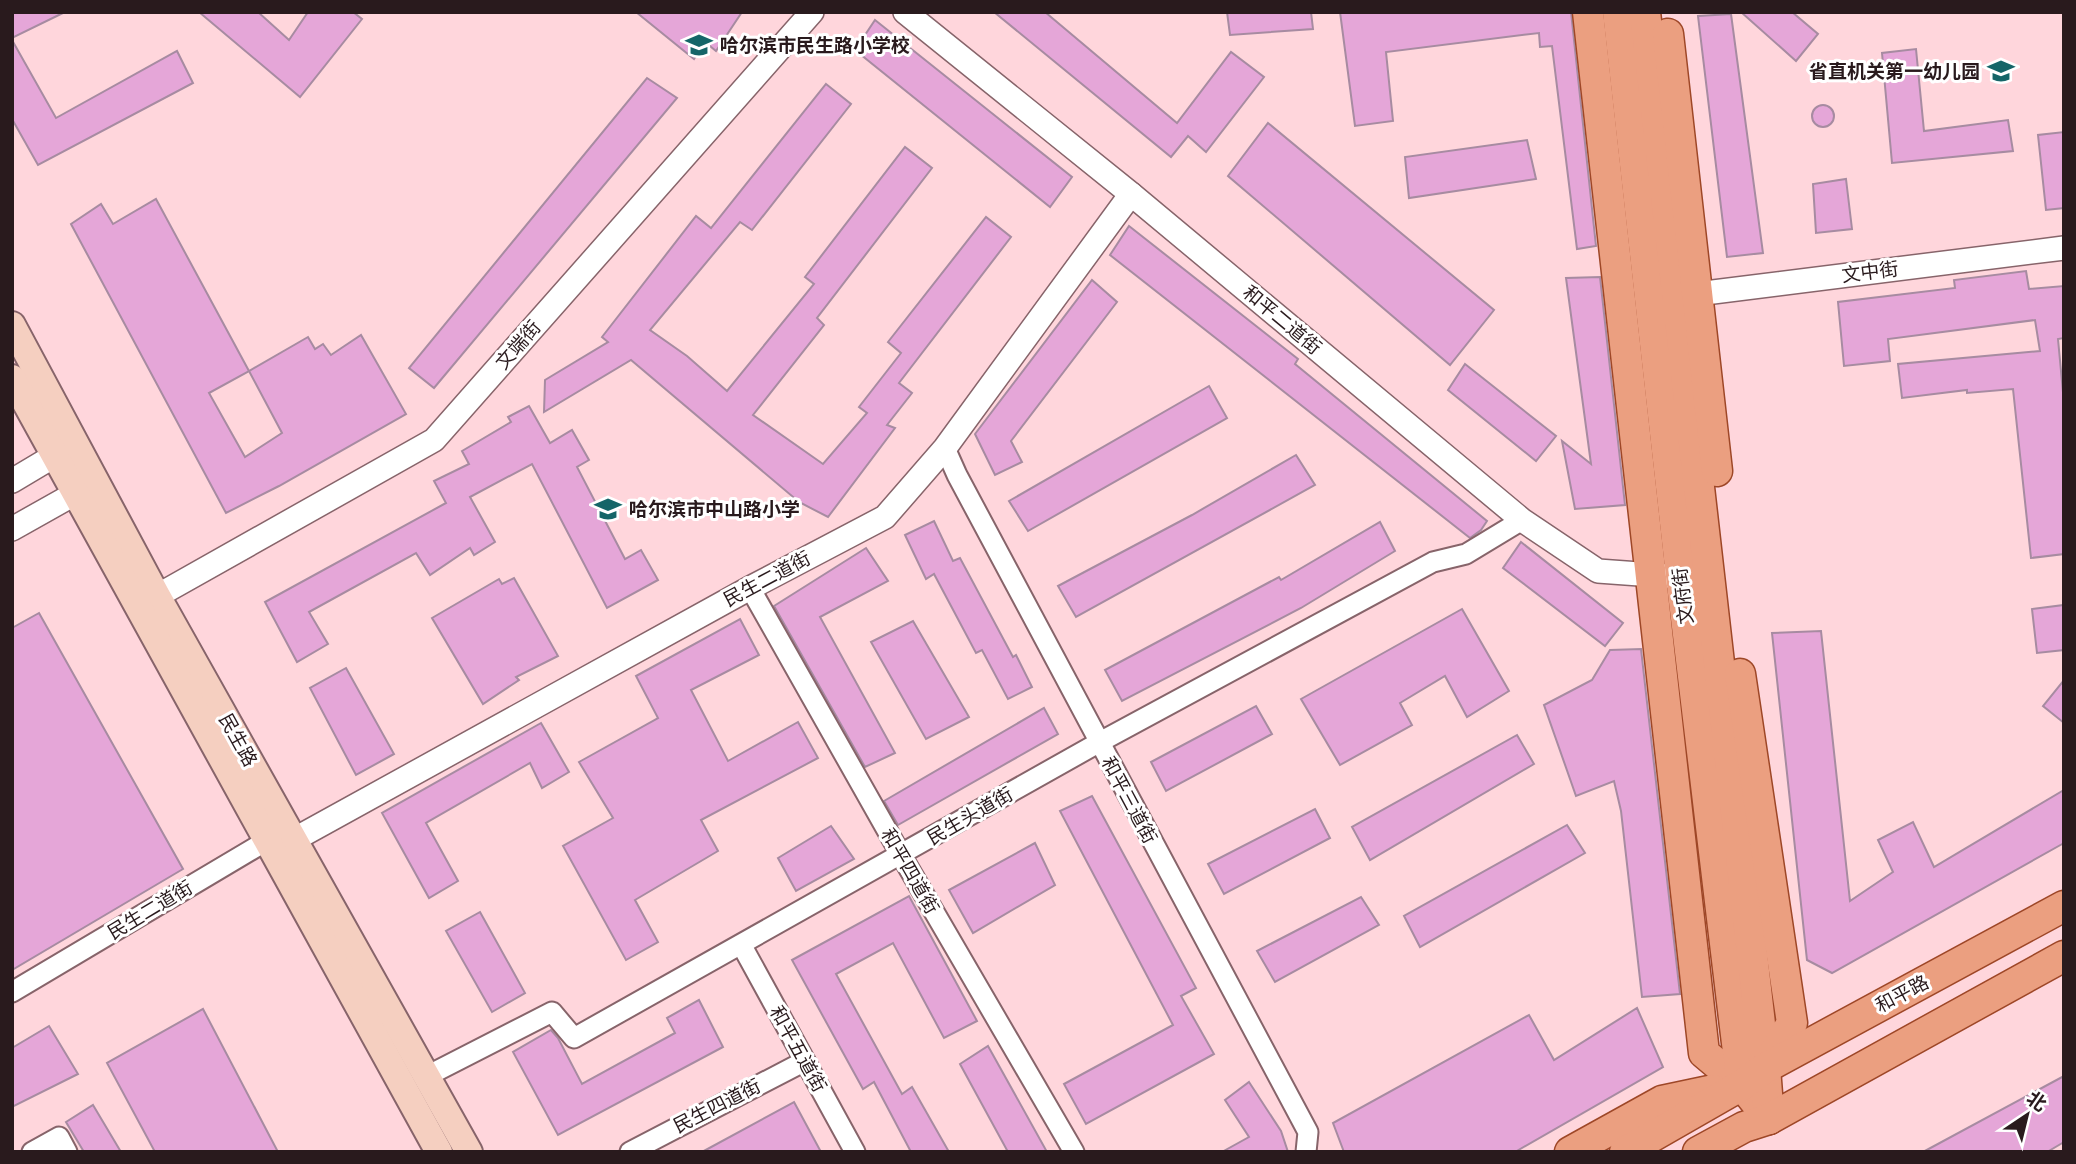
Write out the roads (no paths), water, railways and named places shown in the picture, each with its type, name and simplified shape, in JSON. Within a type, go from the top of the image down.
[{"type":"main road","points":[[1588,12],[1704,1053],[1754,1076]]},
{"type":"main road","name":"文府街","points":[[1618,12],[1681,576],[1754,1076]]},
{"type":"main road","name":"文府街","points":[[1645,12],[1687,295]]},
{"type":"main road","name":"文府街","points":[[1666,12],[1687,295],[1754,1076],[1748,1133]]},
{"type":"main road","name":"民生路","points":[[12,325],[65,450],[284,836],[427,1076],[469,1152]]},
{"type":"main road","name":"民生路","points":[[12,378],[65,450]]},
{"type":"main road","name":"民生路","points":[[86,487],[157,596],[284,836],[439,1152]]},
{"type":"main road","name":"和平路","points":[[1625,1152],[1754,1076],[2064,906]]},
{"type":"main road","points":[[1698,1152],[1748,1133],[2064,956]]},
{"type":"main road","name":"和平路","points":[[1574,1150],[1662,1101],[1754,1076]]},
{"type":"street","name":"文端街","points":[[157,596],[434,440],[812,12]]},
{"type":"street","name":"和平二道街","points":[[905,12],[1131,194],[1522,520],[1598,571],[1681,576]]},
{"type":"street","name":"民生二道街","points":[[12,992],[284,836],[885,517],[945,448],[1131,194]]},
{"type":"street","name":"文中街","points":[[1687,295],[2064,248]]},
{"type":"street","name":"和平三道街","points":[[945,448],[1098,743],[1308,1132],[1306,1152]]},
{"type":"street","points":[[12,481],[65,450]]},
{"type":"street","points":[[12,529],[86,487]]},
{"type":"street","name":"民生头道街","points":[[427,1076],[552,1012],[575,1038],[1098,743],[1433,562],[1466,554],[1522,520]]},
{"type":"street","name":"和平四道街","points":[[750,588],[1074,1152]]},
{"type":"street","name":"和平五道街","points":[[741,946],[855,1152]]},
{"type":"street","name":"民生四道街","points":[[630,1152],[805,1061]]},
{"type":"street","points":[[32,1152],[59,1137],[67,1152]]},
{"type":"place","name":"哈尔滨市民生路小学校","points":[[699,45]]},
{"type":"place","name":"省直机关第一幼儿园","points":[[2001,71]]},
{"type":"place","name":"哈尔滨市中山路小学","points":[[608,509]]}]
